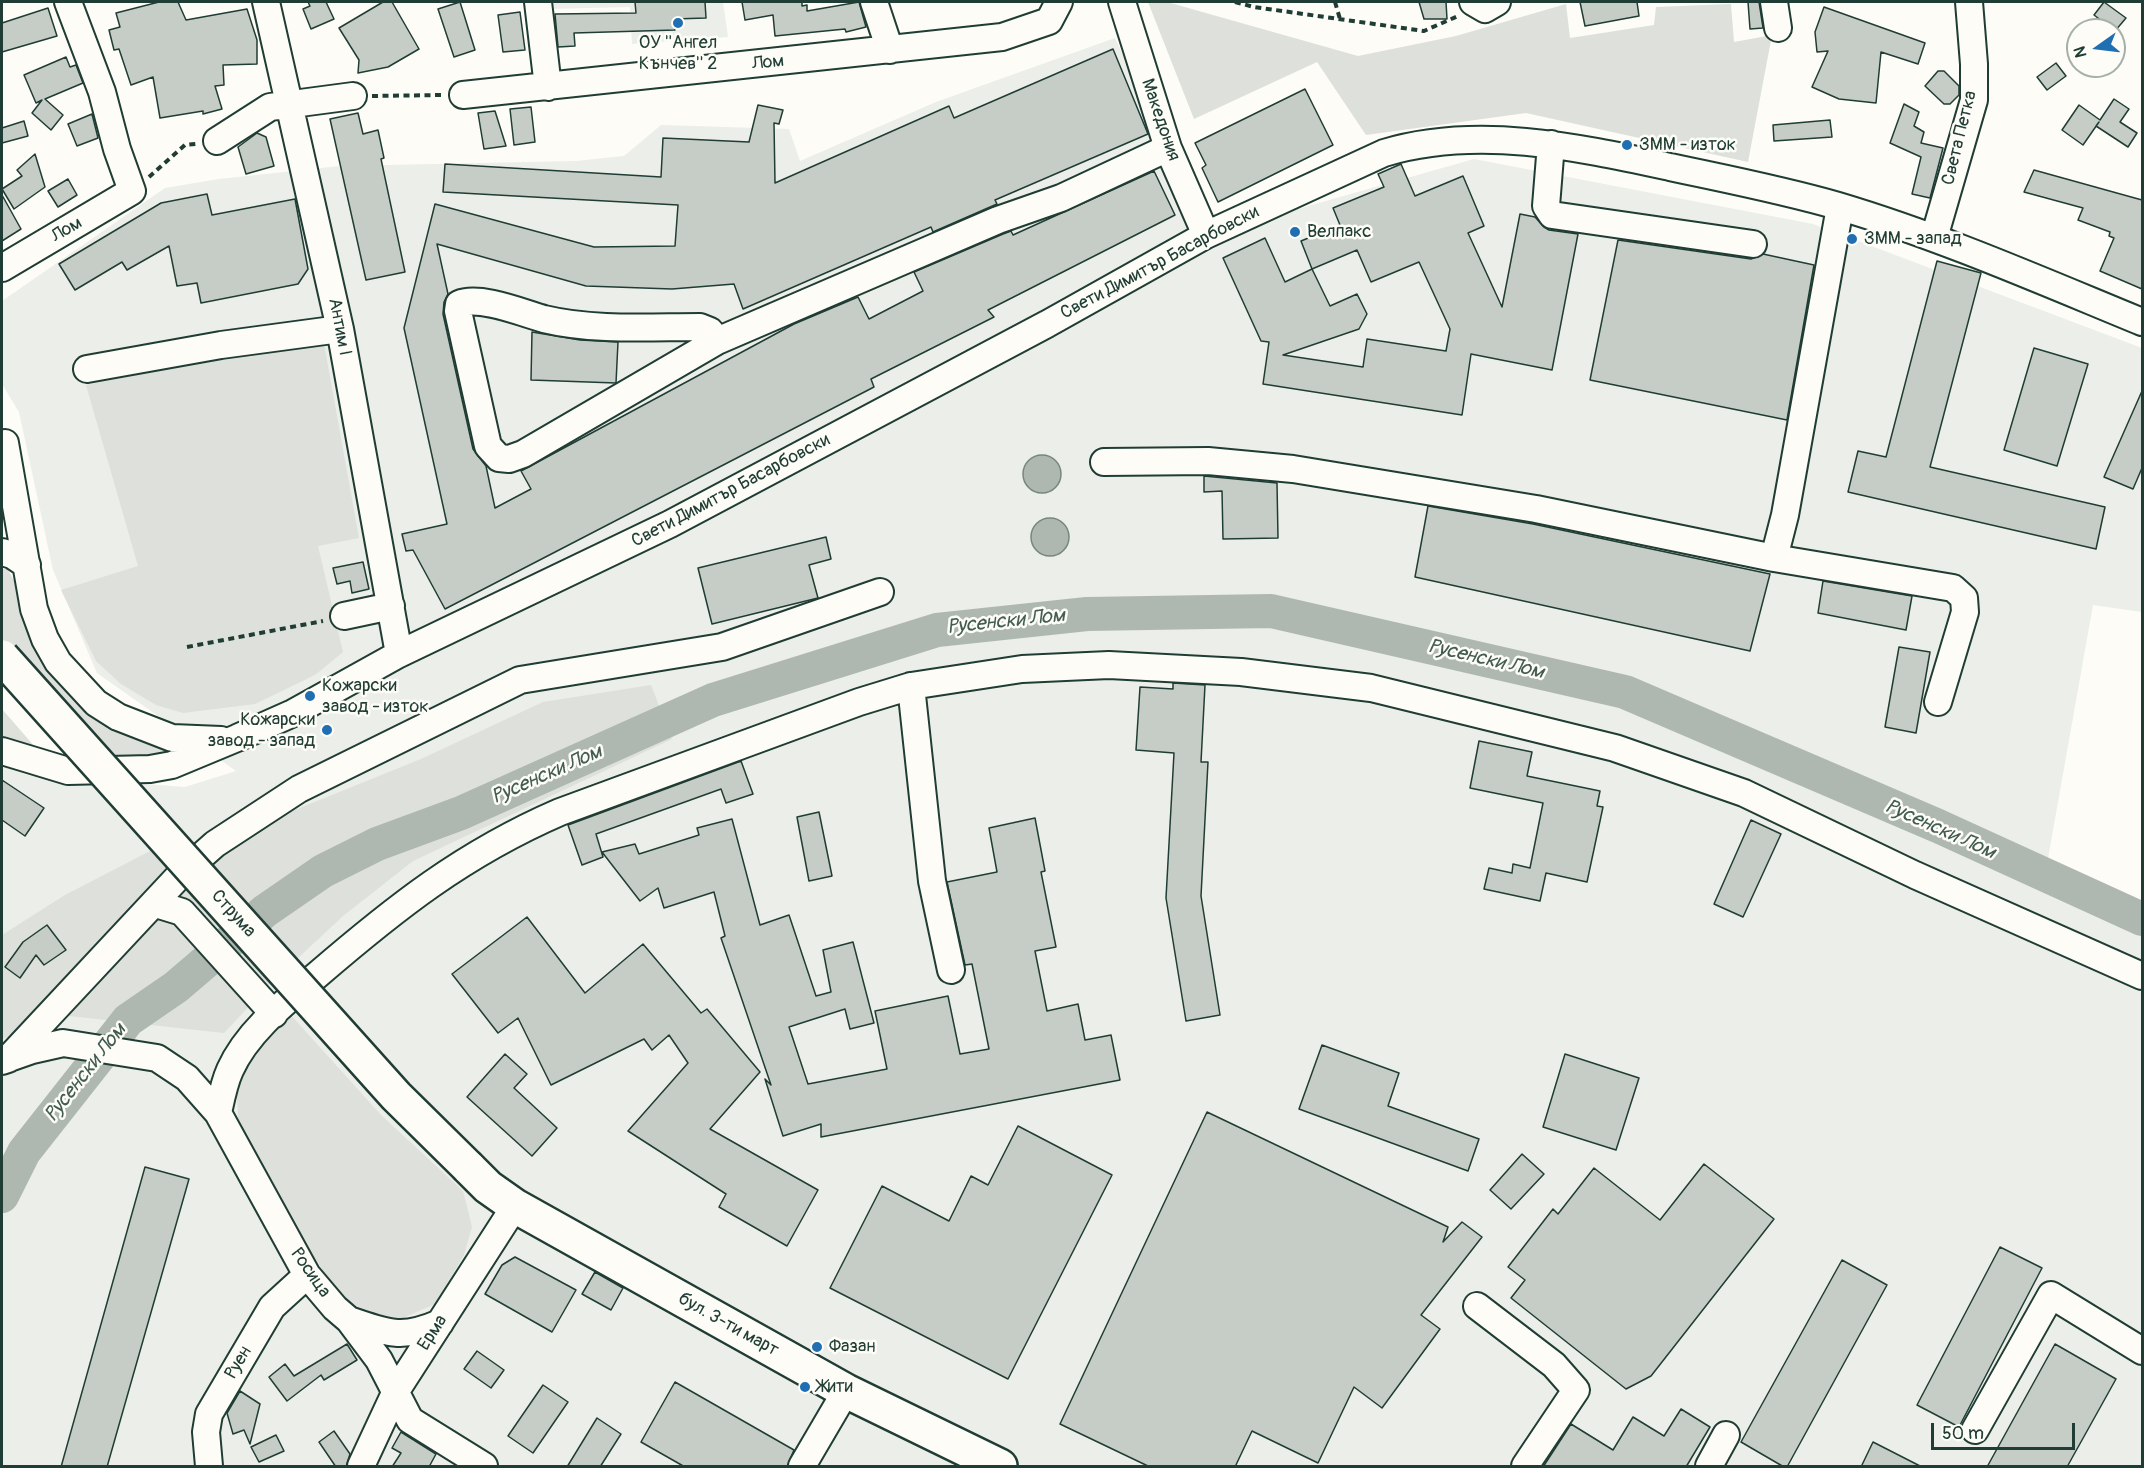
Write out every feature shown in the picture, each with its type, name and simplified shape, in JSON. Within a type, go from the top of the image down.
[{"type":"main road","name":"Струма","points":[[2,657],[396,1096],[468,1167]]},
{"type":"main road","name":"бул. 3-ти март","points":[[468,1167],[488,1187],[515,1206],[846,1391],[1000,1467]]},
{"type":"street","points":[[68,2],[102,92],[117,149],[132,191]]},
{"type":"street","name":"Антим I","points":[[266,2],[340,329],[399,654]]},
{"type":"street","points":[[538,2],[548,87]]},
{"type":"street","points":[[874,2],[890,50]]},
{"type":"street","name":"Лом","points":[[463,95],[1002,37],[1049,21],[1059,2]]},
{"type":"street","name":"Македония","points":[[1122,2],[1168,148],[1206,236]]},
{"type":"street","points":[[1774,2],[1778,28]]},
{"type":"street","name":"Света Петка","points":[[1934,238],[1974,100],[1974,64],[1969,2]]},
{"type":"street","points":[[217,141],[270,106],[353,96]]},
{"type":"street","name":"Свети Димитър Басарбовски","points":[[2,752],[68,771],[150,769],[172,765],[237,738],[300,710],[399,654],[670,524],[1047,324],[1206,236],[1383,153],[1415,144],[1476,138],[1551,144],[1653,163],[1840,207],[1934,238],[2142,322]]},
{"type":"street","points":[[1551,144],[1546,206],[1552,215],[1753,244]]},
{"type":"street","points":[[717,341],[710,331],[700,327],[578,324],[548,320],[475,301],[459,304],[458,311],[488,446],[499,458],[509,459],[523,454],[717,341],[998,220],[1061,198],[1168,148]]},
{"type":"street","name":"Лом","points":[[2,268],[132,191]]},
{"type":"street","points":[[1774,558],[1785,515],[1840,207]]},
{"type":"street","points":[[87,369],[220,345],[340,329]]},
{"type":"street","points":[[2,476],[3,435]]},
{"type":"street","points":[[3,435],[34,609],[45,639],[58,662],[96,703],[139,726],[172,738],[209,741],[237,738]]},
{"type":"street","points":[[1104,462],[1208,461],[1293,469],[1536,509],[1774,558],[1953,588],[1964,598],[1965,612],[1938,702]]},
{"type":"street","points":[[2,552],[12,555],[27,565]]},
{"type":"street","points":[[4,1062],[156,904],[180,875],[215,844],[299,789],[520,680],[722,647],[880,592]]},
{"type":"street","points":[[344,616],[391,606]]},
{"type":"street","points":[[218,1113],[229,1071],[243,1050],[274,1014],[401,906],[448,870],[517,831],[560,812],[713,755],[911,686],[1022,669],[1109,665],[1240,672],[1371,688],[1615,748],[1744,793],[1915,875],[2142,976]]},
{"type":"street","points":[[911,686],[932,881],[951,970]]},
{"type":"street","points":[[156,904],[182,912],[274,1014]]},
{"type":"street","name":"Росица","points":[[4,1062],[32,1050],[63,1043],[157,1058],[196,1085],[218,1113],[307,1275],[335,1308],[350,1320],[379,1360],[396,1391],[402,1409],[410,1420],[484,1467]]},
{"type":"street","name":"Ерма","points":[[361,1467],[396,1391],[515,1206]]},
{"type":"street","name":"Руен","points":[[209,1467],[206,1432],[209,1414],[272,1307],[307,1275]]},
{"type":"street","points":[[1975,1430],[2051,1295],[2142,1351]]},
{"type":"street","points":[[1477,1306],[1554,1365],[1576,1390],[1525,1467]]},
{"type":"street","points":[[350,1320],[390,1334],[417,1333],[440,1323]]},
{"type":"street","points":[[802,1467],[846,1391]]},
{"type":"street","points":[[1709,1467],[1726,1435]]},
{"type":"path","points":[[1235,2],[1340,20],[1424,31],[1482,3]]},
{"type":"path","points":[[1335,2],[1340,20]]},
{"type":"path","points":[[353,96],[463,95]]},
{"type":"path","points":[[132,191],[185,145],[217,141]]},
{"type":"path","points":[[187,647],[344,616]]},
{"type":"shaded area","name":"ОУ ''Ангел Кънчев'' 2","points":[[545,2],[723,2],[728,37],[632,44],[630,7],[546,9]]},
{"type":"shaded area","points":[[1148,2],[1167,2],[1358,56],[1456,36],[1566,4],[1570,38],[1654,25],[1656,7],[1731,4],[1734,42],[1772,35],[1748,162],[1526,113],[1366,135],[1317,62],[1194,119]]},
{"type":"shaded area","points":[[1115,38],[1206,235],[1474,159],[1813,224],[2142,348],[2142,612],[2093,605],[2047,864],[2142,914],[2142,1466],[2,1466],[2,766],[27,775],[185,787],[236,771],[97,673],[53,570],[19,412],[2,384],[2,301],[165,188],[219,179],[340,166],[576,161],[624,156],[661,125],[789,129],[800,161],[936,102]]},
{"type":"shaded area","points":[[323,338],[359,538],[318,546],[343,652],[315,675],[255,704],[183,713],[156,705],[121,684],[96,661],[61,590],[138,566],[86,385]]},
{"type":"shaded area","points":[[1042,455],[1056,460],[1061,474],[1056,488],[1042,493],[1028,488],[1023,474],[1028,460]]},
{"type":"shaded area","points":[[1050,518],[1064,523],[1069,537],[1064,551],[1050,556],[1036,551],[1031,537],[1036,523]]},
{"type":"shaded area","points":[[2,569],[7,569],[20,593],[45,663],[60,685],[77,702],[107,725],[165,752],[155,761],[112,763],[2,639]]},
{"type":"shaded area","points":[[651,685],[672,739],[413,861],[343,916],[270,984],[224,1033],[69,1016],[2,1039],[2,935],[65,895],[154,849],[179,848],[270,820],[421,759],[543,702]]},
{"type":"shaded area","points":[[2,709],[42,755],[2,746]]},
{"type":"shaded area","points":[[289,1013],[381,1115],[463,1191],[472,1227],[464,1255],[435,1304],[398,1320],[364,1311],[337,1292],[255,1166],[239,1135],[237,1096],[249,1059]]},
{"type":"building","points":[[159,2],[178,2],[186,20],[247,9],[257,40],[257,64],[223,65],[224,85],[215,86],[222,109],[203,114],[203,111],[160,118],[153,77],[131,85],[119,49],[114,50],[109,30],[120,27],[116,13]]},
{"type":"building","points":[[308,2],[326,2],[334,19],[311,29],[303,9],[310,6]]},
{"type":"building","points":[[383,2],[392,2],[419,49],[388,67],[358,73],[359,60],[339,28]]},
{"type":"building","points":[[460,2],[475,50],[454,57],[438,9]]},
{"type":"building","points":[[635,2],[705,2],[706,18],[674,19],[675,30],[574,33],[575,46],[558,47],[555,14],[636,13]]},
{"type":"building","points":[[742,2],[802,2],[802,6],[807,5],[807,11],[859,2],[866,27],[846,32],[845,29],[775,36],[773,15],[745,20]]},
{"type":"building","points":[[1419,2],[1446,2],[1447,19],[1424,19]]},
{"type":"building","points":[[1580,2],[1637,2],[1639,16],[1585,26]]},
{"type":"building","points":[[1748,2],[1759,2],[1763,28],[1750,29]]},
{"type":"building","points":[[2104,2],[2126,18],[2098,18],[2094,15]]},
{"type":"building","points":[[1824,7],[1925,43],[1918,64],[1881,52],[1876,103],[1839,99],[1812,87],[1828,51],[1817,52],[1815,32]]},
{"type":"building","points":[[48,8],[57,36],[2,52],[2,23]]},
{"type":"building","points":[[520,12],[525,50],[503,52],[498,15]]},
{"type":"building","points":[[1113,49],[1148,134],[995,200],[997,204],[933,232],[931,227],[743,309],[734,284],[672,289],[586,286],[437,244],[448,294],[444,302],[443,314],[473,449],[486,466],[495,508],[531,489],[521,471],[794,324],[858,297],[869,319],[923,291],[914,272],[1011,231],[1013,235],[1154,171],[1175,215],[988,310],[994,317],[871,379],[874,387],[445,609],[413,550],[406,551],[402,534],[447,524],[404,328],[435,204],[594,247],[675,246],[678,205],[443,192],[445,164],[661,177],[663,138],[749,142],[758,105],[783,110],[779,124],[774,123],[775,183],[949,106],[954,118]]},
{"type":"building","points":[[66,57],[70,67],[76,65],[83,83],[45,99],[63,115],[51,130],[32,113],[42,100],[36,103],[24,75]]},
{"type":"building","points":[[2056,63],[2066,76],[2047,90],[2037,77]]},
{"type":"building","points":[[1938,71],[1944,71],[1959,86],[1959,95],[1950,104],[1944,104],[1925,86]]},
{"type":"building","points":[[1305,89],[1333,145],[1218,202],[1202,168],[1206,165],[1195,143]]},
{"type":"building","points":[[2114,99],[2129,109],[2120,122],[2137,133],[2128,147],[2096,126],[2083,145],[2062,130],[2079,105],[2100,120]]},
{"type":"building","points":[[1904,104],[1919,112],[1914,126],[1924,132],[1921,143],[1943,148],[1930,198],[1912,194],[1921,157],[1890,143]]},
{"type":"building","points":[[531,107],[535,142],[514,145],[510,109]]},
{"type":"building","points":[[495,111],[506,146],[484,149],[478,113]]},
{"type":"building","points":[[358,113],[363,134],[378,130],[384,158],[381,159],[405,272],[366,280],[330,119]]},
{"type":"building","points":[[92,114],[98,138],[77,146],[68,124]]},
{"type":"building","points":[[1830,120],[1832,137],[1774,141],[1773,125]]},
{"type":"building","points":[[24,121],[28,136],[2,143],[2,128]]},
{"type":"building","points":[[257,133],[266,137],[274,166],[246,174],[238,147]]},
{"type":"building","points":[[35,154],[45,187],[14,209],[2,189],[22,176],[17,170]]},
{"type":"building","points":[[1401,164],[1415,196],[1463,176],[1484,226],[1468,233],[1502,307],[1520,214],[1535,217],[1549,230],[1578,234],[1552,370],[1471,354],[1462,415],[1263,384],[1269,342],[1261,341],[1223,258],[1265,238],[1285,282],[1312,269],[1301,241],[1340,225],[1333,208],[1384,187],[1378,174]],"holes":[[[1357,250],[1371,282],[1419,262],[1450,329],[1446,351],[1367,339],[1363,367],[1283,355],[1359,329],[1367,314],[1357,294],[1330,306],[1312,269]]]},
{"type":"building","points":[[2034,170],[2142,200],[2142,289],[2100,271],[2114,238],[2109,236],[2110,232],[2078,220],[2083,208],[2024,192]]},
{"type":"building","points":[[68,179],[77,195],[58,207],[48,191]]},
{"type":"building","points":[[207,194],[212,215],[295,199],[308,269],[298,284],[201,303],[197,283],[177,286],[169,246],[127,270],[122,262],[75,290],[59,264],[161,203]]},
{"type":"building","points":[[2,195],[21,229],[2,241]]},
{"type":"building","points":[[1618,240],[1751,259],[1763,254],[1814,265],[1787,420],[1590,380]]},
{"type":"building","points":[[1937,261],[1981,273],[1930,467],[2105,507],[2096,549],[1848,492],[1858,451],[1886,457]]},
{"type":"building","points":[[532,332],[580,340],[618,342],[616,383],[531,380]]},
{"type":"building","points":[[2034,348],[2088,364],[2057,466],[2004,450]]},
{"type":"building","points":[[2142,391],[2142,468],[2133,489],[2104,477]]},
{"type":"building","points":[[1204,476],[1277,483],[1278,538],[1223,539],[1222,491],[1204,492]]},
{"type":"building","points":[[1428,506],[1533,524],[1770,574],[1750,651],[1415,577]]},
{"type":"building","points":[[826,537],[831,559],[809,565],[818,598],[712,624],[698,568]]},
{"type":"building","points":[[363,562],[369,589],[352,593],[350,581],[337,584],[333,568]]},
{"type":"building","points":[[1823,581],[1912,596],[1906,630],[1818,613]]},
{"type":"building","points":[[1899,647],[1930,652],[1916,733],[1885,727]]},
{"type":"building","points":[[1173,683],[1205,685],[1201,762],[1208,762],[1201,896],[1220,1015],[1186,1021],[1166,898],[1174,753],[1136,750],[1140,687],[1173,689]]},
{"type":"building","points":[[1479,741],[1532,752],[1527,776],[1600,791],[1597,806],[1603,807],[1587,882],[1546,873],[1540,901],[1484,889],[1489,868],[1512,873],[1513,864],[1530,868],[1543,803],[1470,788]]},
{"type":"building","points":[[741,761],[753,794],[726,803],[721,789],[596,834],[603,857],[582,865],[568,825]]},
{"type":"building","points":[[2,780],[44,808],[25,836],[2,820]]},
{"type":"building","points":[[819,812],[832,876],[809,881],[797,817]]},
{"type":"building","points":[[1035,818],[1045,871],[1041,872],[1056,947],[1035,951],[1047,1011],[1078,1004],[1085,1040],[1111,1035],[1120,1080],[821,1137],[821,1124],[783,1136],[765,1079],[771,1085],[721,938],[725,936],[714,892],[664,908],[658,888],[640,901],[602,852],[635,844],[639,854],[699,835],[697,828],[732,819],[760,925],[789,915],[816,996],[831,992],[823,950],[853,942],[874,1023],[850,1029],[845,1009],[789,1027],[808,1084],[887,1069],[875,1011],[948,996],[960,1054],[989,1049],[972,964],[965,965],[947,882],[997,872],[989,828]]},
{"type":"building","points":[[1751,820],[1781,834],[1743,917],[1714,904]]},
{"type":"building","points":[[527,917],[585,993],[643,944],[701,1013],[707,1009],[760,1072],[710,1129],[818,1190],[787,1246],[719,1207],[726,1194],[628,1131],[688,1063],[669,1035],[652,1050],[644,1039],[551,1085],[518,1018],[498,1033],[452,974]]},
{"type":"building","points":[[47,925],[66,950],[44,965],[36,955],[20,978],[5,967],[23,942]]},
{"type":"building","points":[[1322,1045],[1399,1073],[1388,1106],[1479,1139],[1468,1171],[1299,1109]]},
{"type":"building","points":[[505,1054],[527,1074],[514,1088],[557,1128],[532,1156],[467,1097]]},
{"type":"building","points":[[1565,1054],[1639,1078],[1616,1150],[1543,1127]]},
{"type":"building","points":[[1207,1112],[1448,1227],[1443,1242],[1462,1222],[1482,1237],[1421,1315],[1440,1329],[1382,1408],[1354,1387],[1318,1463],[1252,1431],[1235,1467],[1150,1467],[1060,1424]]},
{"type":"building","points":[[1018,1126],[1112,1175],[1008,1379],[830,1288],[882,1186],[949,1221],[971,1176],[988,1185]]},
{"type":"building","points":[[1522,1154],[1544,1174],[1511,1209],[1490,1190]]},
{"type":"building","points":[[1704,1164],[1774,1219],[1651,1376],[1626,1389],[1511,1298],[1525,1280],[1508,1267],[1553,1209],[1558,1214],[1594,1168],[1660,1220]]},
{"type":"building","points":[[145,1167],[189,1179],[107,1467],[61,1467]]},
{"type":"building","points":[[2000,1247],[2042,1268],[1959,1427],[1917,1405]]},
{"type":"building","points":[[515,1257],[576,1290],[552,1332],[485,1294],[502,1265]]},
{"type":"building","points":[[1842,1260],[1887,1285],[1787,1467],[1784,1467],[1741,1442]]},
{"type":"building","points":[[595,1272],[623,1288],[611,1310],[582,1294]]},
{"type":"building","points":[[347,1344],[357,1360],[324,1380],[321,1375],[287,1401],[269,1377],[285,1364],[294,1376]]},
{"type":"building","points":[[2055,1344],[2116,1379],[2067,1467],[1987,1467]]},
{"type":"building","points":[[477,1351],[504,1370],[491,1388],[464,1369]]},
{"type":"building","points":[[675,1382],[794,1450],[787,1467],[685,1467],[641,1442]]},
{"type":"building","points":[[543,1385],[568,1402],[533,1453],[508,1436]]},
{"type":"building","points":[[240,1391],[260,1404],[250,1444],[244,1430],[233,1434],[227,1413]]},
{"type":"building","points":[[1681,1409],[1710,1427],[1686,1467],[1543,1467],[1571,1424],[1613,1450],[1633,1417],[1664,1436]]},
{"type":"building","points":[[597,1418],[621,1434],[600,1467],[567,1467]]},
{"type":"building","points":[[334,1431],[350,1454],[346,1467],[336,1467],[319,1442]]},
{"type":"building","points":[[401,1432],[436,1454],[429,1467],[392,1467],[401,1453],[392,1448]]},
{"type":"building","points":[[276,1435],[284,1451],[259,1462],[251,1447]]},
{"type":"building","points":[[1873,1442],[1922,1467],[1861,1467]]},
{"type":"waterway","name":"Русенски Лом","points":[[2,1196],[24,1152],[128,1020],[176,987],[265,911],[323,871],[377,844],[461,813],[713,700],[937,630],[1087,614],[1271,611],[1625,692],[1938,826],[2142,919]]},
{"type":"place","name":"ОУ ''Ангел Кънчев'' 2","points":[[678,23]]},
{"type":"place","name":"ЗММ - изток","points":[[1627,145]]},
{"type":"place","name":"Велпакс","points":[[1295,232]]},
{"type":"place","name":"ЗММ - запад","points":[[1852,239]]},
{"type":"place","name":"Кожарски завод - изток","points":[[310,696]]},
{"type":"place","name":"Кожарски завод - запад","points":[[327,730]]},
{"type":"place","name":"Фазан","points":[[817,1347]]},
{"type":"place","name":"Жити","points":[[805,1387]]}]
